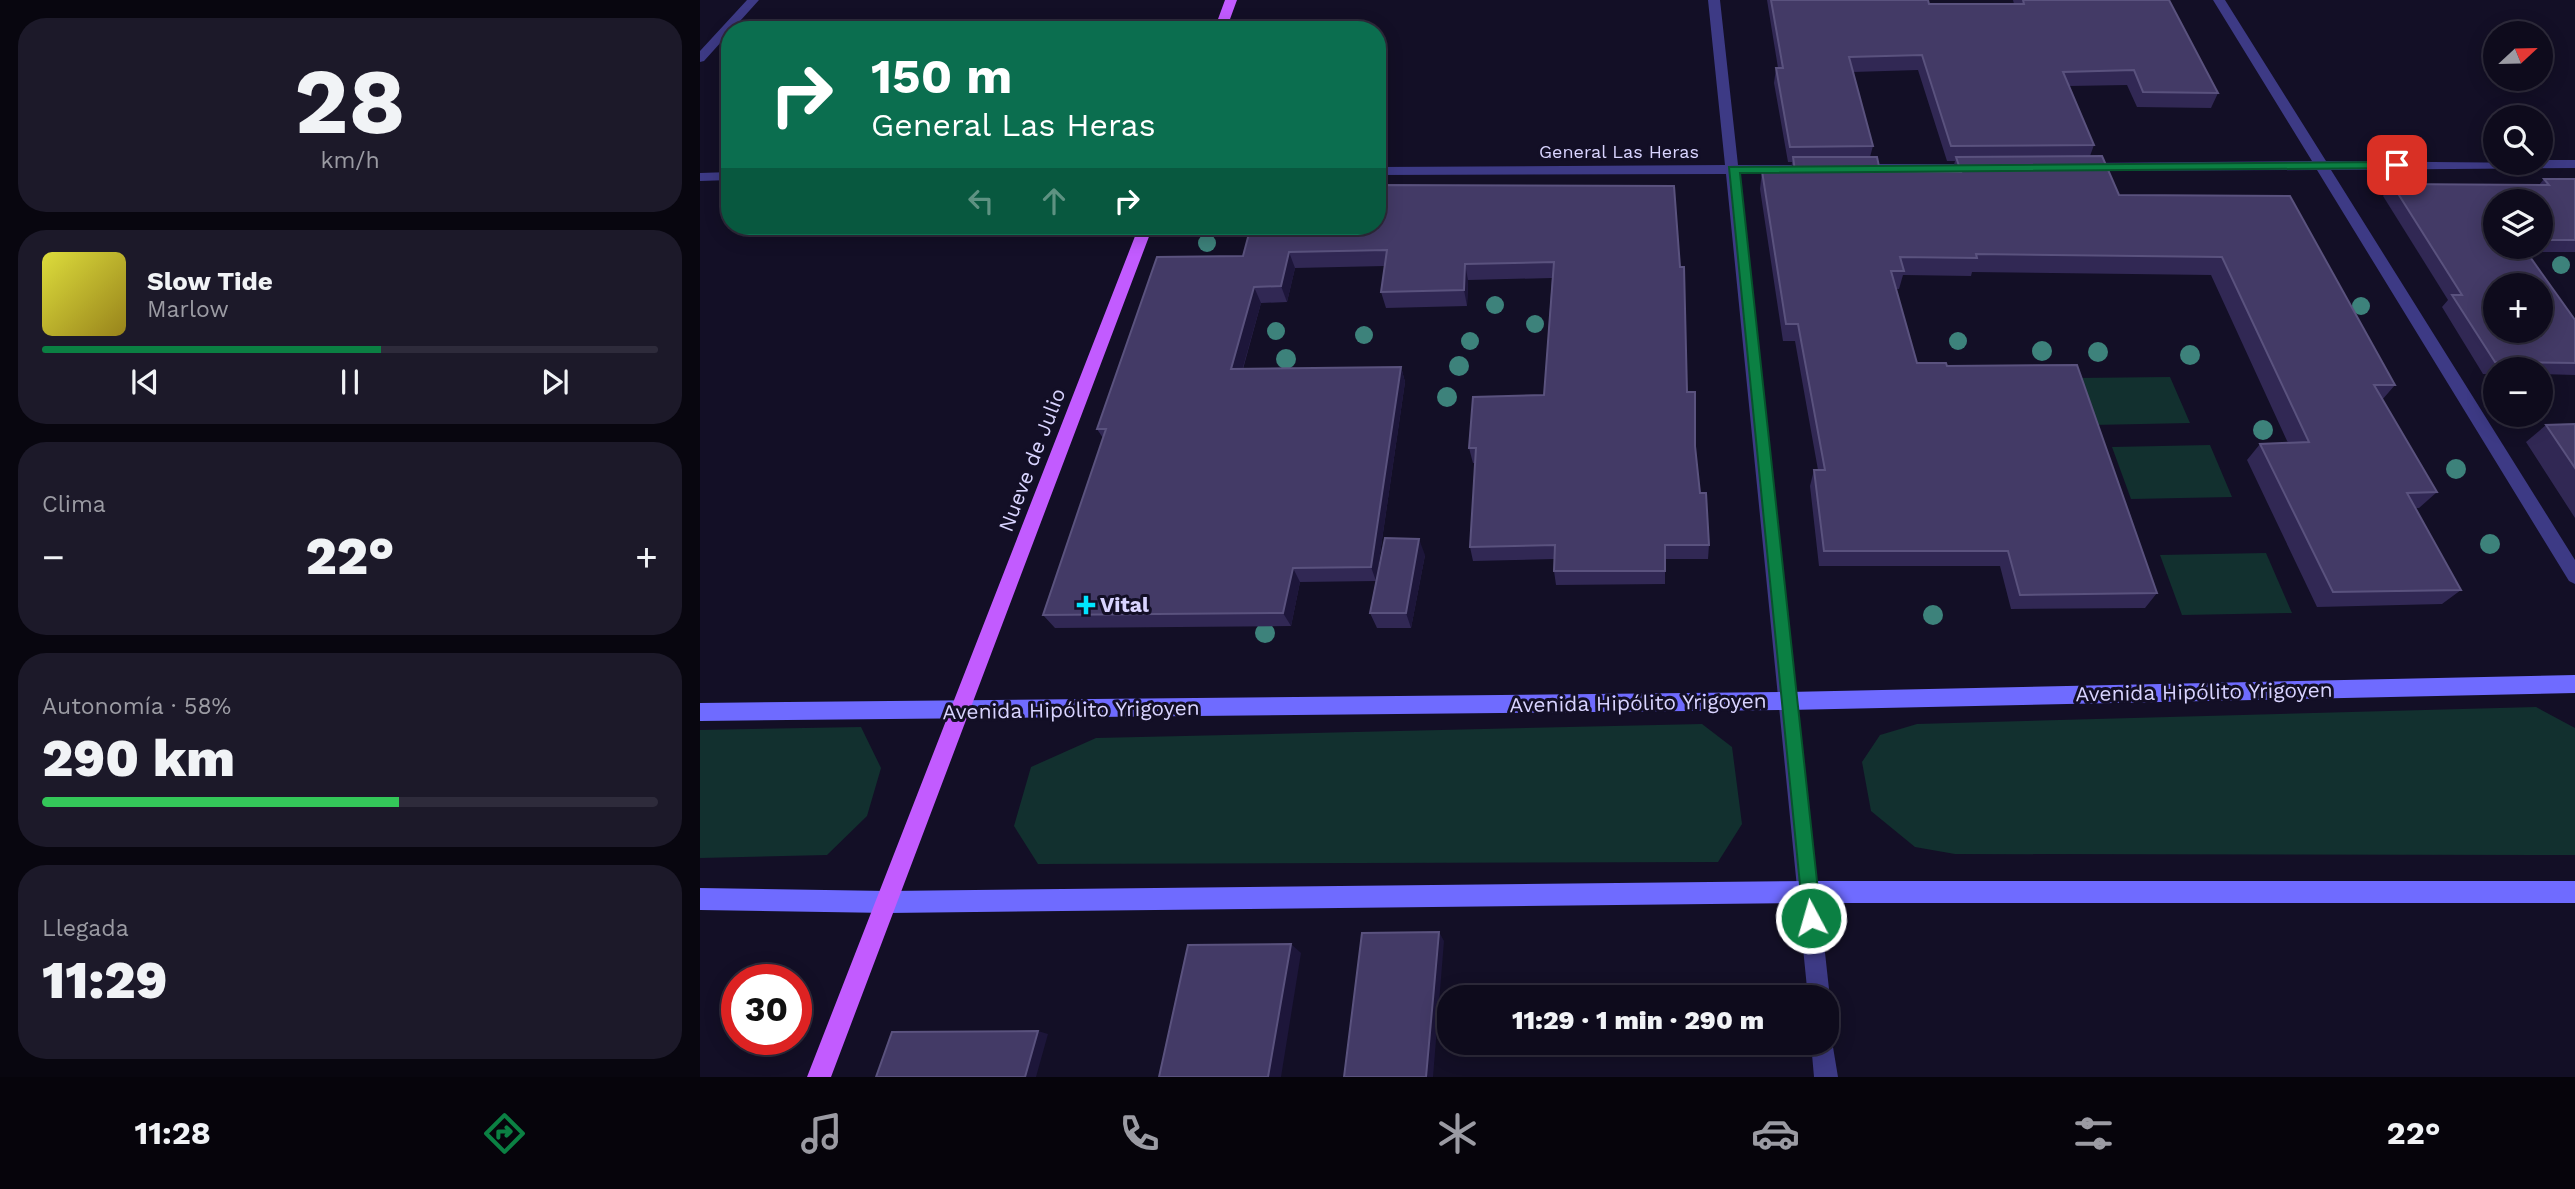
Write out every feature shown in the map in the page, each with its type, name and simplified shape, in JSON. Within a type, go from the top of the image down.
[{"type":"main road","points":[[1223,21],[1231,0]]},
{"type":"main road","name":"Nueve de Julio","points":[[819,1077],[1143,235]]},
{"type":"main road","name":"Avenida Hipólito Yrigoyen","points":[[700,712],[1788,701],[2575,684]]},
{"type":"main road","points":[[700,899],[888,902],[1808,892],[2575,892]]},
{"type":"street","points":[[734,21],[753,0]]},
{"type":"street","points":[[1714,0],[1734,169],[1818,985]]},
{"type":"street","points":[[2219,0],[2575,576]]},
{"type":"street","points":[[700,58],[721,35]]},
{"type":"street","points":[[2069,167],[2575,164]]},
{"type":"street","name":"General Las Heras","points":[[1386,171],[1985,168]]},
{"type":"street","points":[[700,177],[721,176]]},
{"type":"street","points":[[1824,1055],[1826,1077]]},
{"type":"green space","points":[[2170,377],[2190,423],[2093,425],[2076,378]]},
{"type":"green space","points":[[2210,445],[2232,497],[2131,499],[2112,447]]},
{"type":"green space","points":[[2266,553],[2292,613],[2182,615],[2160,555]]},
{"type":"green space","points":[[2536,707],[2575,728],[2575,855],[1955,854],[1915,847],[1871,811],[1862,762],[1880,735],[1917,724]]},
{"type":"green space","points":[[1702,724],[1732,747],[1742,824],[1718,862],[1038,864],[1014,826],[1031,767],[1096,738]]},
{"type":"green space","points":[[861,727],[881,768],[867,816],[827,855],[700,858],[700,730]]},
{"type":"building","points":[[1771,0],[1928,0],[1929,4],[2024,4],[2023,0],[2169,0],[2218,93],[2143,92],[2134,70],[2063,72],[2094,145],[1951,146],[1922,55],[1849,57],[1873,146],[1790,147],[1776,68],[1783,68]]},
{"type":"building","points":[[2102,156],[2119,195],[2290,196],[2395,385],[2374,385],[2437,492],[2407,493],[2461,590],[2333,592],[2260,444],[2309,442],[2222,257],[1976,254],[1977,258],[1900,257],[1904,271],[1891,271],[1917,363],[1946,363],[1947,366],[2077,365],[2157,593],[2020,595],[2008,551],[1824,551],[1814,470],[1825,470],[1798,324],[1786,324],[1762,171],[1795,171],[1793,157],[1877,157],[1880,171],[1961,172],[1956,157]]},
{"type":"building","points":[[2544,179],[2575,179],[2575,240],[2553,240],[2553,189],[2483,189],[2483,259],[2532,259],[2542,273],[2483,273],[2483,343],[2553,343],[2553,289],[2575,320],[2575,363],[2553,363],[2553,357],[2492,357],[2452,295],[2462,295],[2392,184],[2549,185]]},
{"type":"building","points":[[1386,185],[1674,186],[1680,267],[1684,267],[1687,392],[1695,392],[1695,446],[1700,493],[1706,493],[1709,545],[1665,545],[1665,571],[1554,571],[1555,545],[1470,547],[1476,448],[1469,448],[1473,397],[1544,395],[1554,262],[1465,264],[1464,290],[1381,292],[1387,250],[1289,252],[1281,286],[1254,287],[1231,369],[1401,367],[1371,567],[1293,568],[1283,613],[1043,615],[1106,429],[1097,429],[1157,257],[1243,256],[1249,235],[1386,235]]},
{"type":"building","points":[[2575,424],[2575,468],[2547,427]]},
{"type":"building","points":[[1385,538],[1419,539],[1406,613],[1370,613]]},
{"type":"building","points":[[1439,932],[1426,1077],[1344,1077],[1362,933]]},
{"type":"building","points":[[1291,944],[1268,1077],[1159,1077],[1188,945]]},
{"type":"building","points":[[1038,1031],[1025,1077],[876,1077],[892,1032]]},
{"type":"place","name":"Vital","points":[[1086,605]]},
{"type":"route","points":[[1811,918],[1734,169],[2397,165]]}]
